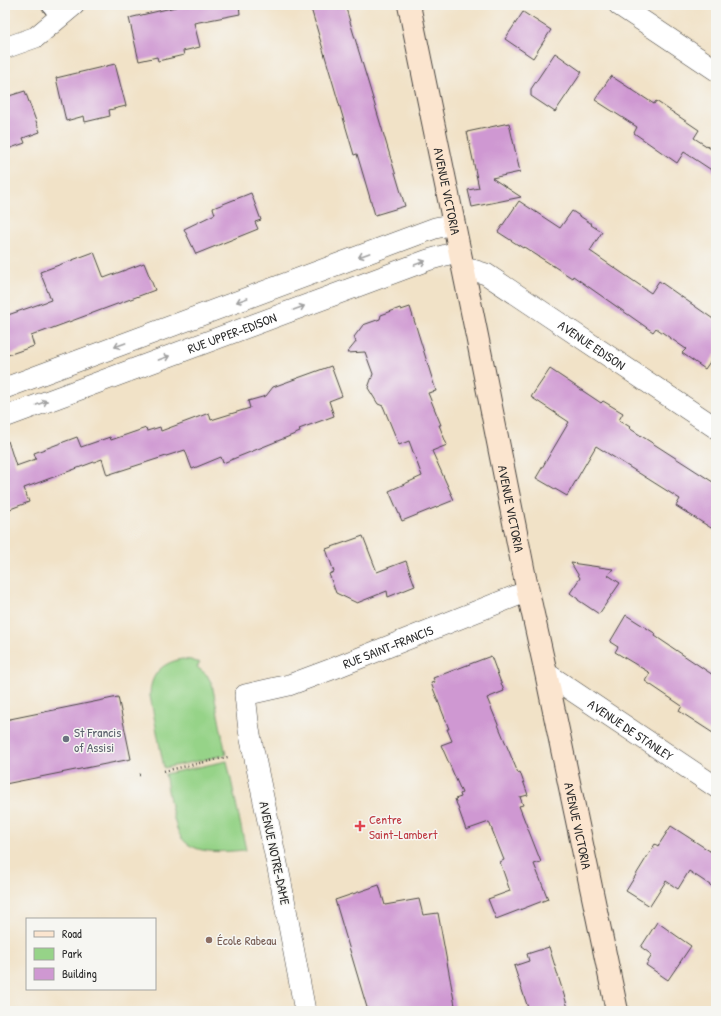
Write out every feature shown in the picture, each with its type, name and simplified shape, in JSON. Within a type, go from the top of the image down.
[{"type":"street","points":[[5,48],[36,37],[51,12],[74,5]]},
{"type":"street","name":"AVENUE VICTORIA","points":[[409,5],[528,591],[617,1011]]},
{"type":"street","points":[[619,5],[716,70]]},
{"type":"street","name":"RUE UPPER-EDISON","points":[[5,388],[435,228],[454,224]]},
{"type":"street","name":"RUE UPPER-EDISON","points":[[5,417],[428,260],[462,261]]},
{"type":"street","name":"AVENUE EDISON","points":[[462,261],[473,270],[486,274],[716,428]]},
{"type":"street","name":"RUE SAINT-FRANCIS","points":[[245,695],[288,684],[332,669],[528,591]]},
{"type":"street","name":"AVENUE DE STANLEY","points":[[546,673],[716,786]]},
{"type":"street","name":"AVENUE NOTRE-DAME","points":[[245,695],[249,730],[278,869],[305,1011]]},
{"type":"path","points":[[164,771],[228,757]]},
{"type":"green space","points":[[182,659],[200,663],[197,667],[207,675],[212,684],[226,755],[164,768],[150,696],[152,682],[158,671],[163,667]]},
{"type":"green space","points":[[227,761],[246,850],[218,852],[199,849],[185,842],[178,831],[171,807],[165,774]]},
{"type":"building","points":[[184,5],[239,5],[240,14],[194,23],[200,47],[183,51],[184,55],[158,61],[157,57],[139,61],[129,18]]},
{"type":"building","points":[[310,5],[345,5],[405,206],[375,215],[357,154],[354,155]]},
{"type":"building","points":[[523,12],[551,30],[533,58],[505,39]]},
{"type":"building","points":[[555,53],[582,72],[555,112],[531,96],[531,89]]},
{"type":"building","points":[[115,64],[126,106],[109,110],[110,116],[85,122],[84,116],[66,121],[56,78]]},
{"type":"building","points":[[611,76],[654,104],[656,101],[699,130],[694,138],[716,152],[716,173],[684,152],[677,163],[634,133],[637,127],[595,100]]},
{"type":"building","points":[[25,91],[40,132],[23,138],[25,143],[5,150],[5,95],[9,96]]},
{"type":"building","points":[[509,123],[520,172],[492,178],[521,197],[472,207],[468,190],[479,188],[467,132]]},
{"type":"building","points":[[251,193],[261,220],[255,222],[258,229],[196,254],[184,229],[215,214],[213,208]]},
{"type":"building","points":[[519,201],[560,228],[572,211],[602,232],[590,251],[651,293],[659,281],[716,321],[716,353],[705,369],[682,353],[686,349],[656,328],[653,332],[573,276],[572,278],[498,232]]},
{"type":"building","points":[[94,252],[104,278],[144,263],[155,290],[31,336],[34,346],[5,356],[5,316],[51,300],[40,272]]},
{"type":"building","points":[[410,307],[436,391],[428,393],[441,425],[439,425],[447,445],[432,451],[454,500],[402,521],[389,491],[422,476],[409,441],[399,445],[383,406],[378,404],[368,388],[373,374],[365,352],[347,353],[356,342],[354,337],[363,325],[380,319],[381,315],[400,308],[401,310]]},
{"type":"building","points":[[331,366],[342,396],[329,401],[334,416],[299,429],[300,432],[223,463],[221,457],[192,469],[185,450],[107,475],[102,459],[24,488],[29,502],[5,511],[5,441],[8,441],[16,466],[36,459],[34,453],[77,437],[81,447],[110,437],[111,440],[146,428],[147,431],[160,427],[161,431],[209,413],[211,420],[250,408],[248,401],[266,396],[273,387]]},
{"type":"building","points":[[550,369],[601,403],[603,401],[623,413],[619,420],[630,427],[629,428],[716,484],[716,531],[676,506],[680,499],[596,446],[567,496],[536,478],[569,422],[531,397]]},
{"type":"building","points":[[363,536],[377,572],[406,561],[415,586],[388,597],[387,591],[357,603],[336,593],[329,574],[334,572],[326,549]]},
{"type":"building","points":[[571,563],[613,569],[608,575],[620,583],[599,614],[570,593],[580,578]]},
{"type":"building","points":[[626,615],[656,634],[655,636],[716,677],[716,735],[679,711],[682,706],[645,681],[650,673],[615,652],[618,647],[610,642]]},
{"type":"building","points":[[491,656],[504,691],[487,698],[518,773],[520,772],[528,795],[520,797],[523,805],[519,806],[541,862],[534,864],[548,899],[496,919],[488,899],[510,891],[500,862],[504,860],[489,822],[466,830],[455,799],[461,797],[460,794],[462,793],[441,745],[452,741],[447,729],[449,729],[431,683],[435,682],[433,678]]},
{"type":"building","name":"St Francis of Assisi","points":[[118,697],[131,759],[5,784],[5,720]]},
{"type":"building","points":[[671,826],[716,855],[716,889],[689,871],[678,889],[666,881],[650,906],[626,891],[655,844],[658,846]]},
{"type":"building","points":[[379,885],[385,905],[419,899],[423,915],[438,913],[456,1011],[368,1011],[335,900]]},
{"type":"building","points":[[657,922],[691,946],[668,980],[646,965],[652,955],[641,947]]},
{"type":"building","points":[[549,947],[569,1011],[529,1011],[514,966],[529,961],[527,954]]},
{"type":"place","name":"St Francis of Assisi","points":[[66,739]]},
{"type":"place","name":"Centre Saint-Lambert","points":[[360,826]]},
{"type":"place","name":"École Rabeau","points":[[209,940]]}]
